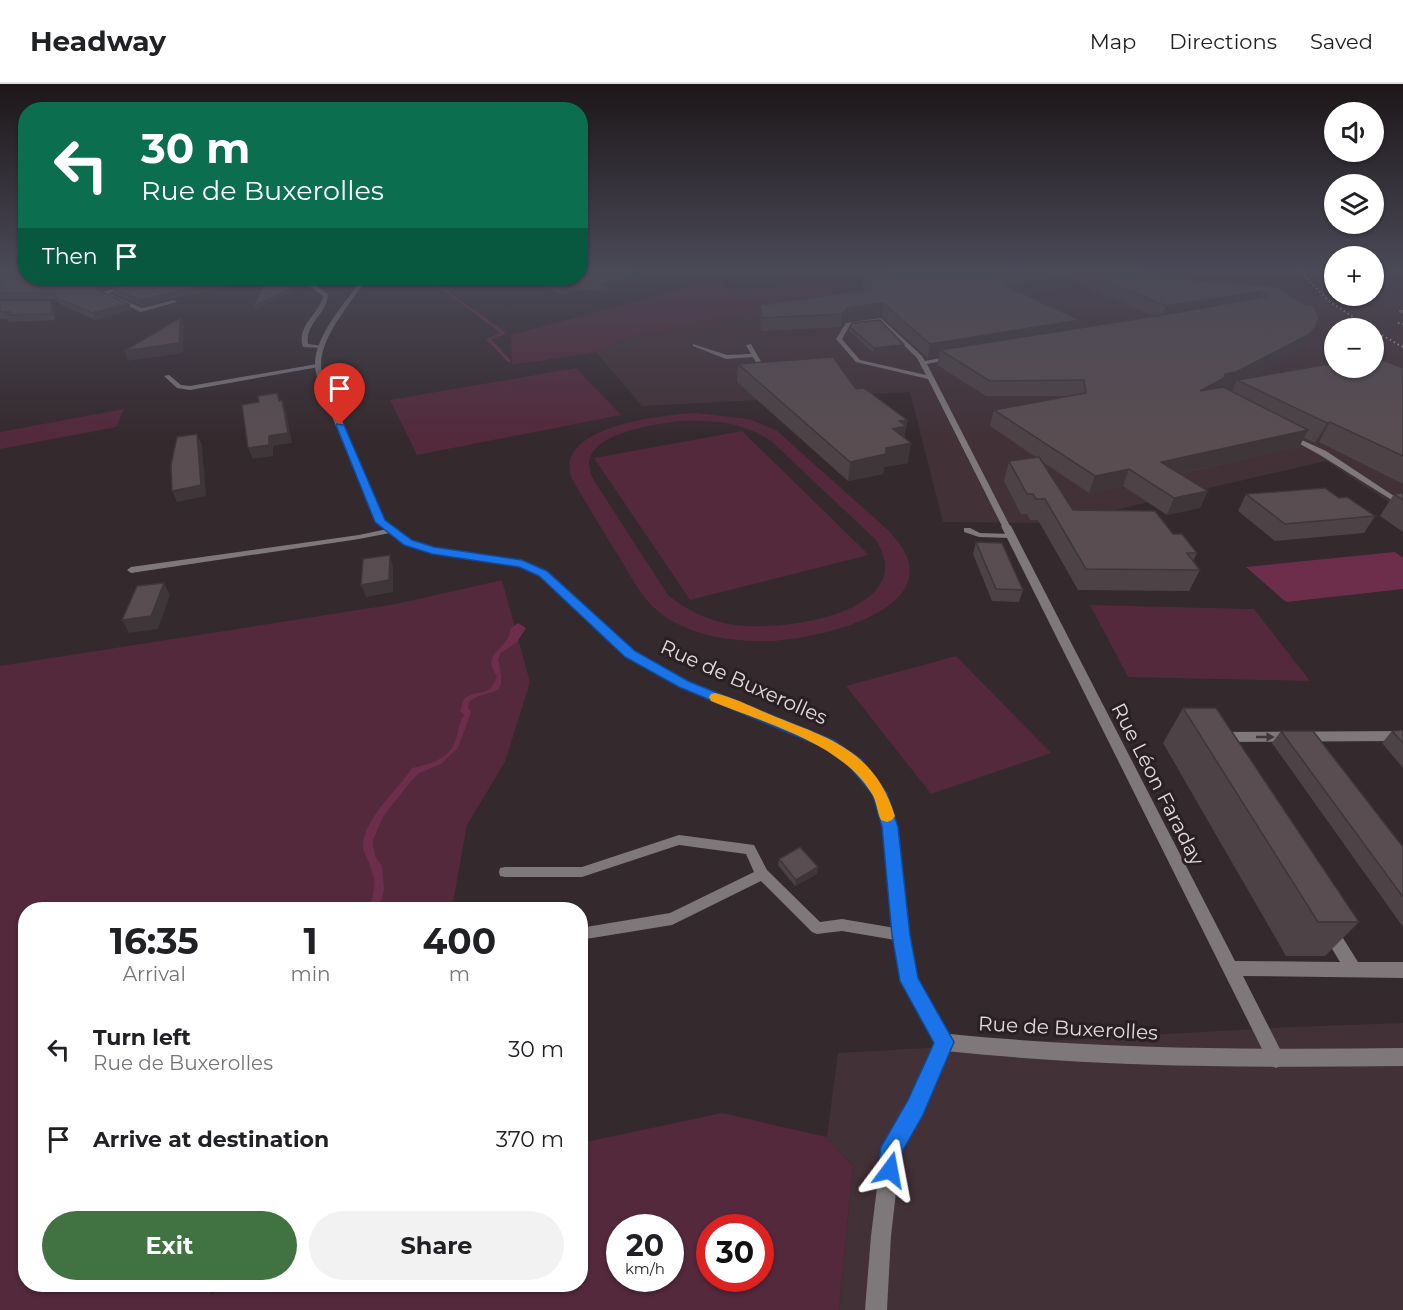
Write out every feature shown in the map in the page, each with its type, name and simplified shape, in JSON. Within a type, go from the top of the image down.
[{"type":"street","points":[[306,326],[303,338],[306,346],[322,346]]},
{"type":"street","name":"Rue de Buxerolles","points":[[335,326],[322,346],[318,366],[324,387],[380,522],[408,542],[432,550],[522,564],[543,574],[630,654],[683,684],[828,744],[855,763],[880,793],[890,827],[901,935],[909,981],[945,1042],[1013,1051],[1276,1059],[1403,1057]]},
{"type":"street","name":"Rue Léon Faraday","points":[[1008,531],[1276,1059]]},
{"type":"street","points":[[1214,747],[1208,737],[1403,736]]},
{"type":"street","points":[[1315,737],[1329,755]]},
{"type":"street","points":[[1321,919],[1353,969]]},
{"type":"street","points":[[1230,968],[1403,970]]},
{"type":"street","points":[[876,1310],[881,1236],[892,1147],[915,1108],[945,1042]]},
{"type":"lane","points":[[847,326],[839,339],[858,361],[930,378]]},
{"type":"lane","points":[[887,326],[923,363],[1008,531],[978,535],[967,530]]},
{"type":"lane","points":[[695,345],[726,357],[754,355]]},
{"type":"lane","points":[[749,345],[760,367]]},
{"type":"lane","points":[[923,363],[957,357]]},
{"type":"lane","points":[[167,376],[179,387],[190,388],[318,366]]},
{"type":"lane","points":[[1283,432],[1323,453],[1403,505]]},
{"type":"lane","points":[[131,570],[392,531]]},
{"type":"lane","points":[[505,872],[582,872],[679,840],[750,849],[762,874],[818,928],[842,925],[901,935]]},
{"type":"lane","points":[[588,933],[672,919],[762,874]]},
{"type":"shaded area","points":[[544,326],[681,326],[633,337],[596,352],[512,365],[511,335]]},
{"type":"shaded area","points":[[681,326],[1324,326],[1324,378],[1384,378],[1384,326],[1403,326],[1403,511],[1326,461],[1058,523],[943,522],[910,392],[642,406],[596,352],[633,337]]},
{"type":"shaded area","points":[[576,368],[621,415],[417,455],[390,400]]},
{"type":"shaded area","points":[[124,409],[116,427],[0,449],[0,432]]},
{"type":"shaded area","points":[[696,413],[748,419],[776,430],[888,530],[907,557],[909,579],[897,598],[876,614],[849,625],[819,634],[767,641],[710,636],[670,620],[659,612],[637,586],[572,479],[570,461],[578,447],[594,435],[614,427],[660,417]],"holes":[[[692,421],[739,426],[771,441],[876,540],[885,566],[879,586],[861,602],[835,614],[805,622],[775,626],[747,626],[717,621],[681,605],[668,595],[595,482],[589,466],[592,454],[601,444],[615,436],[650,426]]]},
{"type":"shaded area","points":[[742,431],[869,555],[690,600],[594,458]]},
{"type":"shaded area","points":[[1395,552],[1403,558],[1403,589],[1286,602],[1246,567]]},
{"type":"shaded area","points":[[502,580],[530,682],[505,762],[467,825],[453,902],[18,902],[18,1292],[212,1292],[211,1295],[215,1292],[588,1292],[588,1142],[722,1113],[827,1137],[853,1166],[839,1310],[0,1310],[0,666],[396,604]]},
{"type":"shaded area","points":[[1090,605],[1254,609],[1310,681],[1128,677]]},
{"type":"shaded area","points":[[518,623],[526,628],[517,642],[501,653],[498,659],[501,673],[499,688],[469,702],[468,708],[471,712],[458,748],[441,764],[419,773],[384,815],[372,842],[374,855],[382,866],[384,890],[380,902],[371,902],[374,878],[363,846],[371,821],[412,768],[443,757],[452,748],[464,715],[460,711],[464,699],[491,688],[497,676],[491,661],[509,636],[510,629]]},
{"type":"shaded area","points":[[956,656],[1051,753],[931,794],[846,686]]},
{"type":"shaded area","points":[[1403,1023],[1403,1310],[839,1310],[853,1166],[827,1137],[838,1053],[1291,1027]]},
{"type":"building","points":[[166,326],[180,326],[179,343],[124,351]]},
{"type":"building","points":[[886,326],[904,345],[874,348],[850,327]]},
{"type":"building","points":[[910,326],[1041,326],[930,344]]},
{"type":"building","points":[[1091,326],[1316,326],[1308,335],[1236,372],[1225,374],[1224,378],[1200,391],[1223,387],[1308,430],[1161,462],[1208,491],[1174,498],[1129,469],[1095,476],[994,410],[1086,393],[1084,380],[990,381],[940,350]]},
{"type":"building","points":[[833,357],[856,389],[864,388],[907,420],[899,421],[906,426],[893,429],[911,443],[886,448],[886,454],[850,462],[738,364]]},
{"type":"building","points":[[1384,361],[1403,368],[1403,456],[1330,422],[1327,423],[1237,380],[1324,365],[1324,378],[1384,378]]},
{"type":"building","points":[[277,393],[279,401],[282,400],[288,433],[269,436],[269,445],[248,448],[242,405],[259,402],[258,396]]},
{"type":"building","points":[[197,434],[201,485],[172,491],[171,465],[177,437]]},
{"type":"building","points":[[1039,457],[1073,510],[1155,511],[1173,534],[1182,534],[1197,553],[1187,553],[1200,570],[1086,569],[1045,499],[1036,499],[1033,494],[1027,494],[1009,461]]},
{"type":"building","points":[[1325,488],[1339,498],[1347,497],[1375,516],[1285,524],[1246,494]]},
{"type":"building","points":[[1403,493],[1403,500],[1394,494]]},
{"type":"building","points":[[976,542],[1002,543],[1023,590],[996,589]]},
{"type":"building","points":[[390,555],[389,580],[361,585],[363,559]]},
{"type":"building","points":[[164,583],[151,616],[122,620],[137,586]]},
{"type":"building","points":[[1183,708],[1216,708],[1359,922],[1318,922]]},
{"type":"building","points":[[1403,730],[1403,743],[1392,731]]},
{"type":"building","points":[[1281,731],[1313,731],[1403,847],[1403,897]]},
{"type":"building","points":[[800,847],[818,867],[796,880],[779,859]]},
{"type":"waterway","points":[[495,326],[504,333],[488,339],[509,361]]},
{"type":"waterway","points":[[371,831],[368,842],[378,876]]},
{"type":"railway","points":[[1384,337],[1403,347]]},
{"type":"slow traffic","points":[[715,697],[828,744],[855,763],[880,793],[887,816]]},
{"type":"route","points":[[340,425],[380,522],[408,542],[432,550],[522,564],[543,574],[630,654],[683,684],[828,744],[855,763],[880,793],[890,827],[901,935],[909,981],[945,1042],[915,1108],[892,1147],[890,1170]]}]
